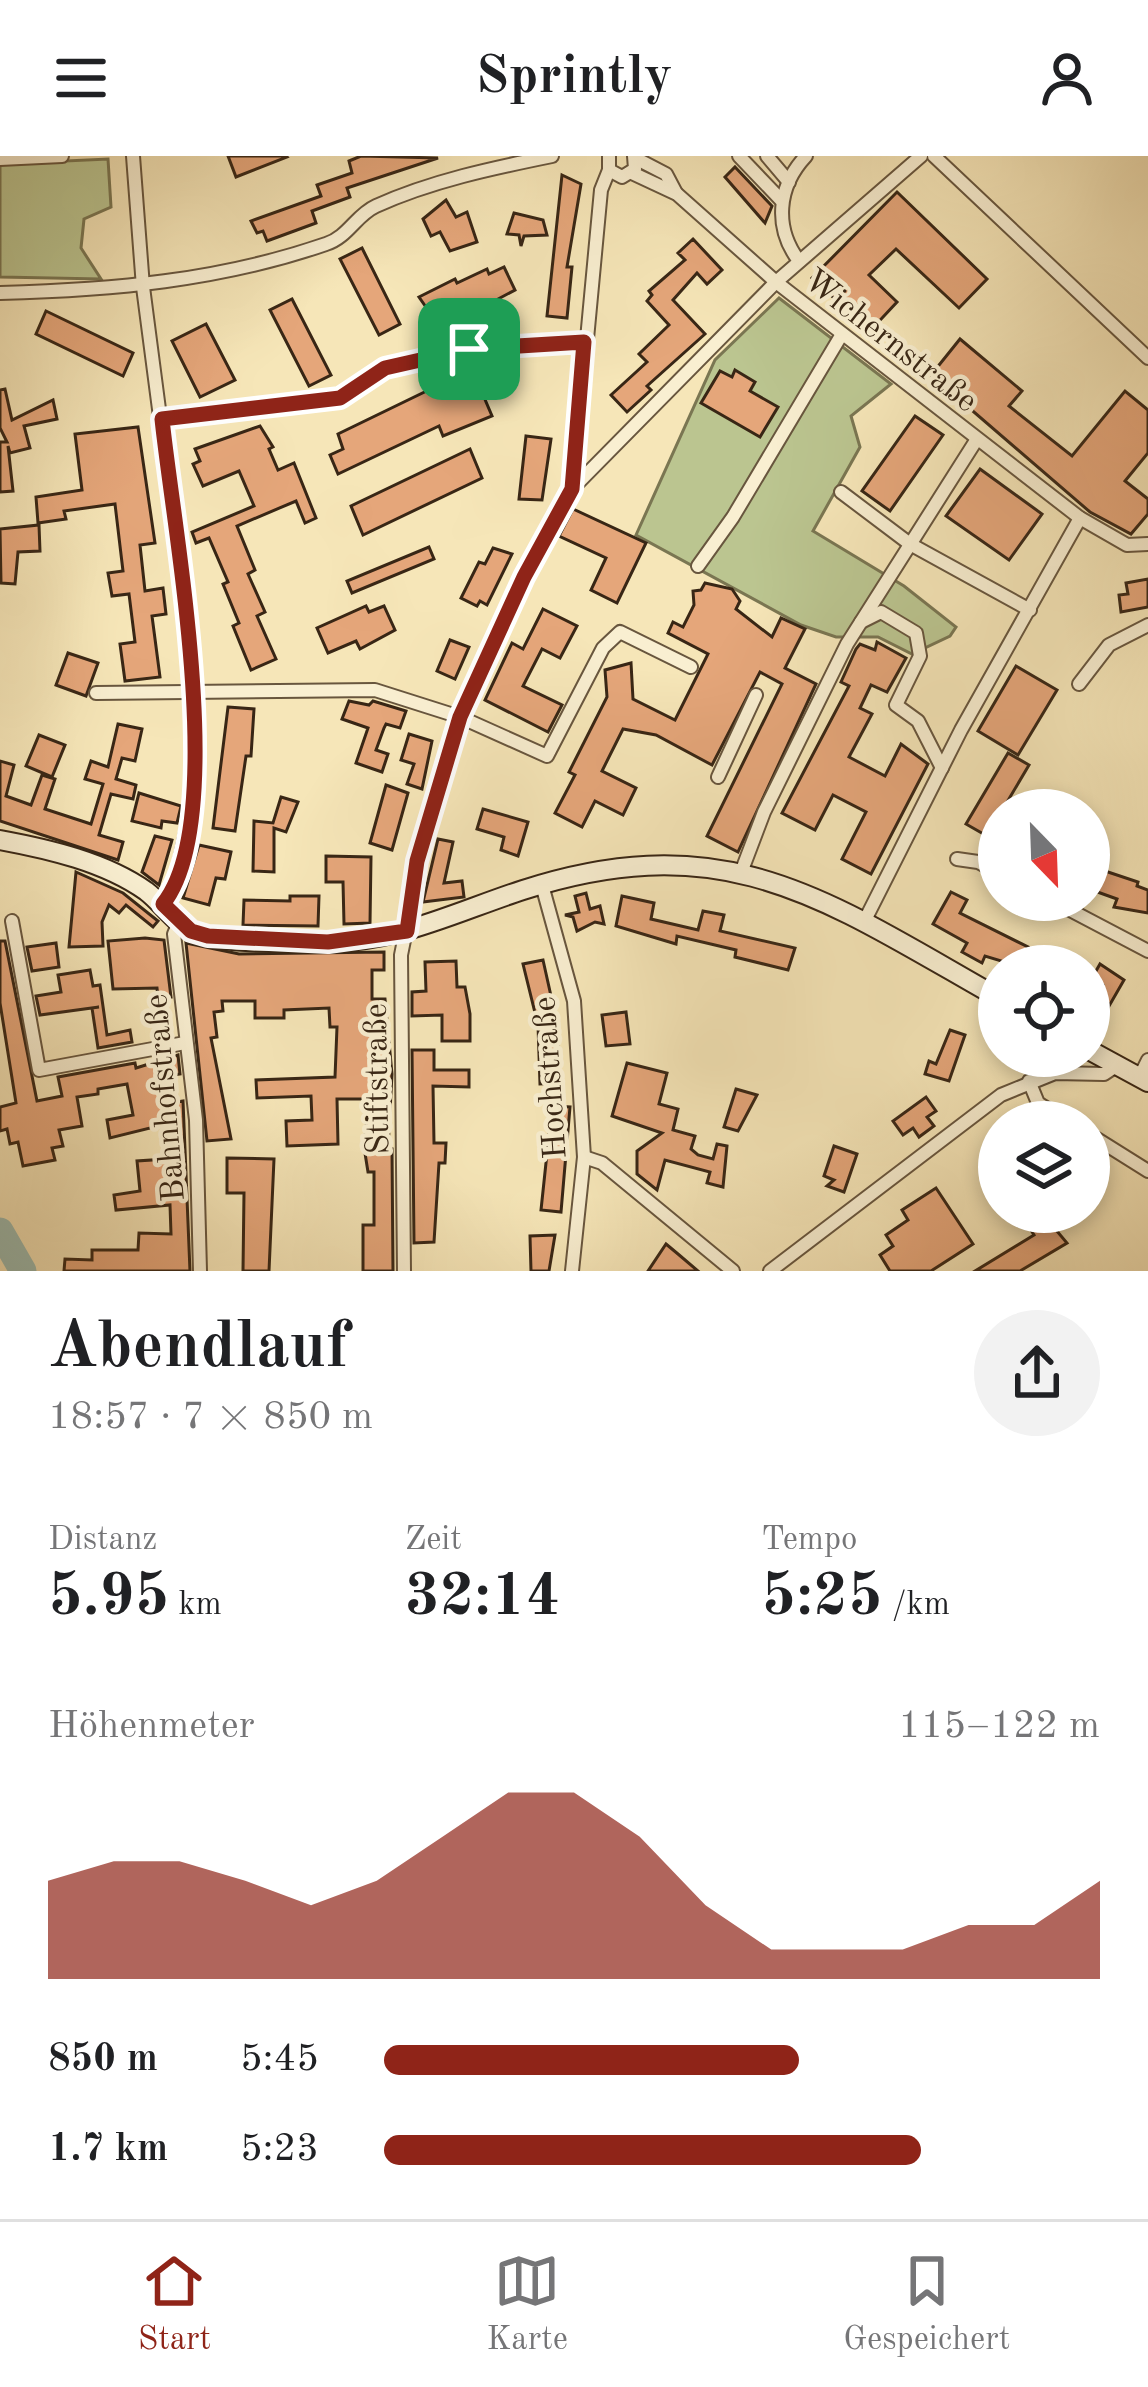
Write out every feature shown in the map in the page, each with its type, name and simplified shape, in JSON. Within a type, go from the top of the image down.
[{"type":"street","points":[[0,159],[62,156]]},
{"type":"street","points":[[134,156],[143,287],[196,692],[191,805],[175,884],[163,904]]},
{"type":"street","points":[[0,292],[143,287],[327,244],[340,238],[370,208],[441,182],[552,156]]},
{"type":"street","points":[[739,156],[782,200]]},
{"type":"street","points":[[767,156],[789,182]]},
{"type":"street","points":[[799,261],[784,241],[782,200],[806,156]]},
{"type":"street","points":[[572,489],[776,282],[921,156]]},
{"type":"street","points":[[934,156],[1148,358]]},
{"type":"street","points":[[572,489],[600,209],[613,165],[635,157]]},
{"type":"street","name":"Wichernstraße","points":[[635,157],[666,174],[677,194]]},
{"type":"street","name":"Wichernstraße","points":[[613,165],[677,194],[776,282],[1080,518],[1127,545],[1148,544]]},
{"type":"street","points":[[698,566],[733,517],[842,334]]},
{"type":"street","points":[[162,419],[340,398],[385,368],[469,349],[584,342]]},
{"type":"street","points":[[742,870],[764,812],[860,622],[977,439]]},
{"type":"street","name":"Stiftstraße","points":[[404,1271],[401,956],[417,861],[460,717],[524,577],[572,489]]},
{"type":"street","points":[[841,492],[910,544],[1030,610]]},
{"type":"street","points":[[864,922],[942,768],[1080,518]]},
{"type":"street","points":[[860,622],[881,612],[916,633],[920,656],[896,705],[918,722],[942,768]]},
{"type":"street","points":[[1079,684],[1109,645],[1148,625]]},
{"type":"street","points":[[96,693],[375,690],[460,717],[547,756],[603,648],[620,632],[691,667]]},
{"type":"street","points":[[718,777],[756,695]]},
{"type":"street","points":[[0,840],[90,864],[163,904],[179,922],[208,936],[328,942],[407,931],[447,912],[590,871],[644,864],[742,870],[798,889],[978,986]]},
{"type":"street","points":[[957,860],[978,862]]},
{"type":"street","name":"Hochstraße","points":[[542,885],[574,1001],[584,1156],[572,1271]]},
{"type":"street","points":[[12,921],[39,1070],[185,1043]]},
{"type":"street","points":[[1091,921],[1148,951]]},
{"type":"street","name":"Bahnhofstraße","points":[[179,922],[174,934],[202,1194],[200,1271]]},
{"type":"street","points":[[1110,1062],[1145,1074]]},
{"type":"street","points":[[770,1271],[978,1110],[1029,1081],[1055,1073],[1104,1073],[1116,1066]]},
{"type":"street","points":[[1029,1081],[1037,1101]]},
{"type":"street","points":[[1110,1147],[1148,1171]]},
{"type":"street","points":[[584,1156],[602,1163],[733,1271]]},
{"type":"green space","points":[[108,159],[111,207],[84,219],[81,248],[101,279],[0,277],[0,164]]},
{"type":"green space","points":[[779,298],[891,384],[851,416],[860,447],[813,531],[904,586],[956,627],[950,636],[912,654],[878,637],[836,637],[801,625],[636,535],[715,360]]},
{"type":"building","points":[[228,156],[286,156],[287,157],[236,177]]},
{"type":"building","points":[[361,156],[438,158],[347,188],[350,197],[312,211],[316,223],[267,241],[263,231],[257,233],[251,221],[321,196],[317,185],[352,173],[349,161]]},
{"type":"building","points":[[735,167],[772,206],[765,223],[725,177]]},
{"type":"building","points":[[562,175],[581,184],[567,267],[572,267],[567,318],[547,316]]},
{"type":"building","points":[[897,192],[987,279],[959,308],[896,249],[869,275],[897,302],[870,331],[812,278]]},
{"type":"building","points":[[446,200],[456,217],[467,212],[477,242],[450,251],[440,232],[431,236],[423,219]]},
{"type":"building","points":[[514,213],[543,220],[547,235],[524,236],[521,246],[519,235],[507,234]]},
{"type":"building","points":[[693,239],[722,270],[707,284],[697,273],[673,300],[705,334],[647,386],[651,390],[627,412],[611,395],[647,362],[639,354],[669,325],[647,301],[652,295],[649,291],[685,260],[678,253]]},
{"type":"building","points":[[362,248],[400,324],[379,335],[340,259]]},
{"type":"building","points":[[504,267],[515,290],[485,306],[472,304],[435,320],[419,297],[455,279],[457,283]]},
{"type":"building","points":[[292,299],[331,375],[309,386],[270,310]]},
{"type":"building","points":[[46,311],[133,353],[123,376],[36,334]]},
{"type":"building","points":[[206,324],[235,380],[200,397],[172,341]]},
{"type":"building","points":[[960,339],[1022,391],[1009,406],[1072,456],[1125,391],[1148,410],[1148,453],[1125,481],[1148,499],[1148,514],[1131,534],[1090,512],[931,375]]},
{"type":"building","points":[[472,369],[492,416],[443,436],[439,426],[338,474],[330,455],[343,449],[338,434]]},
{"type":"building","points":[[735,370],[755,382],[750,391],[778,407],[760,437],[701,403],[720,371],[732,377]]},
{"type":"building","points":[[5,389],[12,420],[53,400],[57,419],[24,426],[30,448],[10,453],[8,446],[13,491],[0,492],[0,442],[7,442],[0,428],[0,390]]},
{"type":"building","points":[[915,416],[943,435],[890,511],[862,491]]},
{"type":"building","points":[[260,426],[273,447],[269,449],[278,470],[294,463],[316,518],[305,523],[296,501],[237,526],[255,570],[248,574],[265,612],[257,616],[276,659],[251,670],[233,626],[239,623],[223,584],[228,582],[209,538],[196,543],[192,532],[254,506],[239,471],[203,486],[193,464],[200,461],[195,449]]},
{"type":"building","points":[[138,427],[155,543],[140,545],[145,591],[163,588],[166,614],[152,616],[160,677],[125,681],[120,644],[135,642],[129,594],[112,596],[108,573],[123,571],[115,504],[64,511],[66,519],[38,523],[36,497],[82,490],[75,434]]},
{"type":"building","points":[[526,436],[551,439],[542,500],[519,499]]},
{"type":"building","points":[[470,449],[482,478],[363,535],[351,506]]},
{"type":"building","points":[[980,469],[1042,514],[1009,560],[946,516]]},
{"type":"building","points":[[573,509],[646,543],[617,603],[591,590],[606,558],[559,536]]},
{"type":"building","points":[[39,525],[40,551],[18,552],[15,584],[1,583],[0,529]]},
{"type":"building","points":[[429,547],[434,559],[352,593],[347,581]]},
{"type":"building","points":[[493,548],[512,554],[487,605],[480,601],[477,606],[461,598],[479,562],[485,564]]},
{"type":"building","points":[[1148,579],[1148,607],[1121,612],[1119,595],[1128,594],[1126,583]]},
{"type":"building","points":[[705,583],[732,589],[740,601],[736,609],[772,637],[781,618],[805,629],[785,668],[816,684],[738,852],[707,836],[782,684],[760,672],[712,765],[656,735],[623,729],[602,771],[636,788],[623,815],[595,801],[582,827],[555,813],[575,775],[569,772],[607,697],[605,670],[631,663],[633,699],[675,720],[708,654],[668,633],[673,622],[683,627],[694,605],[693,591],[701,590]]},
{"type":"building","points":[[366,606],[369,612],[384,606],[395,630],[360,649],[356,641],[328,653],[317,628]]},
{"type":"building","points":[[543,609],[577,626],[560,658],[542,649],[523,686],[562,705],[548,732],[485,700],[512,643],[523,649]]},
{"type":"building","points":[[450,640],[469,647],[455,679],[437,671]]},
{"type":"building","points":[[877,642],[906,658],[887,692],[871,685],[860,708],[872,714],[849,757],[885,776],[901,744],[928,764],[871,874],[842,859],[866,812],[833,795],[815,830],[782,813],[849,686],[841,682],[856,649],[860,644],[875,650]]},
{"type":"building","points":[[68,653],[98,663],[86,696],[56,685]]},
{"type":"building","points":[[1016,666],[1057,690],[1018,755],[978,731]]},
{"type":"building","points":[[349,701],[369,705],[373,701],[406,711],[400,728],[386,724],[384,728],[376,750],[388,754],[382,772],[356,763],[368,728],[342,719]]},
{"type":"building","points":[[228,707],[254,709],[251,756],[246,756],[235,831],[213,828]]},
{"type":"building","points":[[118,724],[142,729],[135,761],[122,758],[116,779],[136,785],[133,799],[111,794],[99,835],[123,842],[118,860],[0,821],[0,761],[14,765],[6,796],[31,805],[42,775],[55,779],[45,809],[91,824],[103,784],[85,779],[91,761],[108,767]]},
{"type":"building","points":[[409,734],[432,741],[422,789],[407,784],[414,764],[401,760]]},
{"type":"building","points":[[39,735],[65,745],[52,777],[26,766]]},
{"type":"building","points":[[1008,753],[1029,765],[1015,789],[987,789]]},
{"type":"building","points":[[386,785],[408,793],[392,850],[370,843]]},
{"type":"building","points":[[139,793],[181,806],[177,823],[162,821],[161,828],[132,821]]},
{"type":"building","points":[[281,797],[298,802],[286,832],[274,828],[274,872],[253,871],[254,821],[273,823]]},
{"type":"building","points":[[978,804],[978,831],[966,824]]},
{"type":"building","points":[[483,809],[528,822],[518,856],[501,850],[504,837],[477,829]]},
{"type":"building","points":[[155,836],[172,840],[159,885],[142,872]]},
{"type":"building","points":[[438,839],[453,842],[444,883],[462,881],[464,897],[423,902]]},
{"type":"building","points":[[199,845],[231,852],[225,879],[216,878],[209,905],[183,898]]},
{"type":"building","points":[[326,856],[371,857],[370,923],[344,924],[343,882],[326,882]]},
{"type":"building","points":[[76,872],[123,893],[158,921],[153,927],[126,905],[119,913],[109,905],[102,922],[103,946],[69,947]]},
{"type":"building","points":[[1110,873],[1148,890],[1148,913],[1114,907],[1117,899],[1110,896]]},
{"type":"building","points":[[951,892],[967,900],[960,913],[1024,945],[978,945],[978,961],[962,952],[967,943],[933,924]]},
{"type":"building","points":[[586,893],[590,909],[600,906],[604,924],[595,922],[577,931],[573,917],[565,915],[579,912],[575,896]]},
{"type":"building","points":[[290,896],[319,896],[318,926],[243,925],[244,900],[290,901]]},
{"type":"building","points":[[622,896],[654,903],[651,919],[698,930],[703,911],[724,915],[720,931],[795,948],[788,970],[735,957],[736,950],[677,936],[676,944],[616,926]]},
{"type":"building","points":[[164,940],[171,997],[158,998],[157,988],[113,989],[108,941]]},
{"type":"building","points":[[0,941],[5,941],[37,1101],[62,1096],[58,1077],[135,1063],[136,1068],[178,1055],[180,1074],[159,1077],[164,1104],[183,1101],[190,1271],[64,1271],[65,1259],[92,1260],[92,1250],[138,1250],[139,1233],[171,1234],[170,1205],[116,1210],[114,1195],[140,1191],[137,1161],[182,1158],[178,1121],[110,1138],[107,1120],[133,1115],[127,1084],[98,1089],[98,1094],[77,1097],[82,1126],[59,1130],[63,1146],[52,1148],[55,1160],[23,1166],[18,1142],[10,1144],[7,1129],[0,1131],[0,1107],[16,1103],[0,1003]]},
{"type":"building","points":[[56,943],[59,967],[32,971],[27,947]]},
{"type":"building","points":[[186,943],[239,954],[384,952],[384,970],[372,970],[372,999],[385,999],[392,1074],[388,1149],[392,1149],[393,1271],[363,1271],[363,1225],[374,1225],[374,1172],[368,1172],[364,1147],[369,1099],[337,1099],[338,1144],[287,1146],[286,1121],[312,1120],[311,1096],[257,1098],[256,1080],[335,1077],[337,1027],[330,1027],[329,1008],[284,1010],[284,1018],[255,1018],[255,1001],[222,1001],[223,1011],[214,1012],[217,1037],[211,1038],[231,1139],[207,1141]]},
{"type":"building","points":[[543,960],[557,1023],[560,1083],[540,1084],[538,1025],[523,964]]},
{"type":"building","points":[[456,961],[457,987],[465,987],[470,1014],[470,1041],[442,1041],[442,1015],[412,1016],[412,992],[426,991],[425,962]]},
{"type":"building","points":[[90,970],[93,986],[100,985],[107,1035],[130,1030],[132,1042],[98,1048],[92,1008],[99,1007],[40,1015],[36,996],[61,992],[58,975]]},
{"type":"building","points":[[1110,971],[1124,980],[1110,1004]]},
{"type":"building","points":[[626,1012],[630,1044],[606,1046],[602,1015]]},
{"type":"building","points":[[950,1030],[965,1035],[949,1081],[925,1074],[929,1061],[936,1064]]},
{"type":"building","points":[[412,1050],[434,1050],[434,1070],[469,1070],[469,1087],[433,1086],[434,1143],[446,1143],[445,1163],[439,1163],[434,1242],[414,1243]]},
{"type":"building","points":[[627,1063],[667,1073],[659,1104],[678,1109],[673,1130],[695,1136],[691,1149],[698,1155],[713,1159],[717,1144],[727,1146],[723,1187],[707,1183],[710,1172],[665,1160],[657,1190],[637,1174],[637,1151],[662,1133],[612,1116]]},
{"type":"building","points":[[736,1089],[757,1095],[738,1131],[724,1127]]},
{"type":"building","points":[[926,1097],[936,1111],[927,1117],[934,1126],[919,1137],[913,1128],[903,1135],[893,1121]]},
{"type":"building","points":[[552,1106],[570,1107],[561,1212],[541,1210]]},
{"type":"building","points":[[834,1146],[857,1154],[844,1192],[827,1186],[834,1180],[824,1176]]},
{"type":"building","points":[[227,1158],[274,1159],[269,1271],[243,1271],[244,1193],[227,1193]]},
{"type":"building","points":[[936,1188],[973,1244],[931,1271],[890,1271],[880,1255],[893,1246],[886,1235],[908,1220],[902,1210]]},
{"type":"building","points":[[1059,1233],[1067,1243],[1020,1271],[975,1271],[1034,1235]]},
{"type":"building","points":[[555,1235],[549,1271],[531,1271],[530,1236]]},
{"type":"building","points":[[666,1244],[678,1254],[698,1271],[648,1271]]},
{"type":"waterway","points":[[0,1231],[23,1271]]},
{"type":"route","points":[[584,342],[572,489],[524,577],[460,717],[417,861],[407,931],[328,942],[208,936],[191,931],[163,904],[175,884],[191,805],[196,692],[162,419],[340,398],[385,368],[469,349],[584,342]]}]
